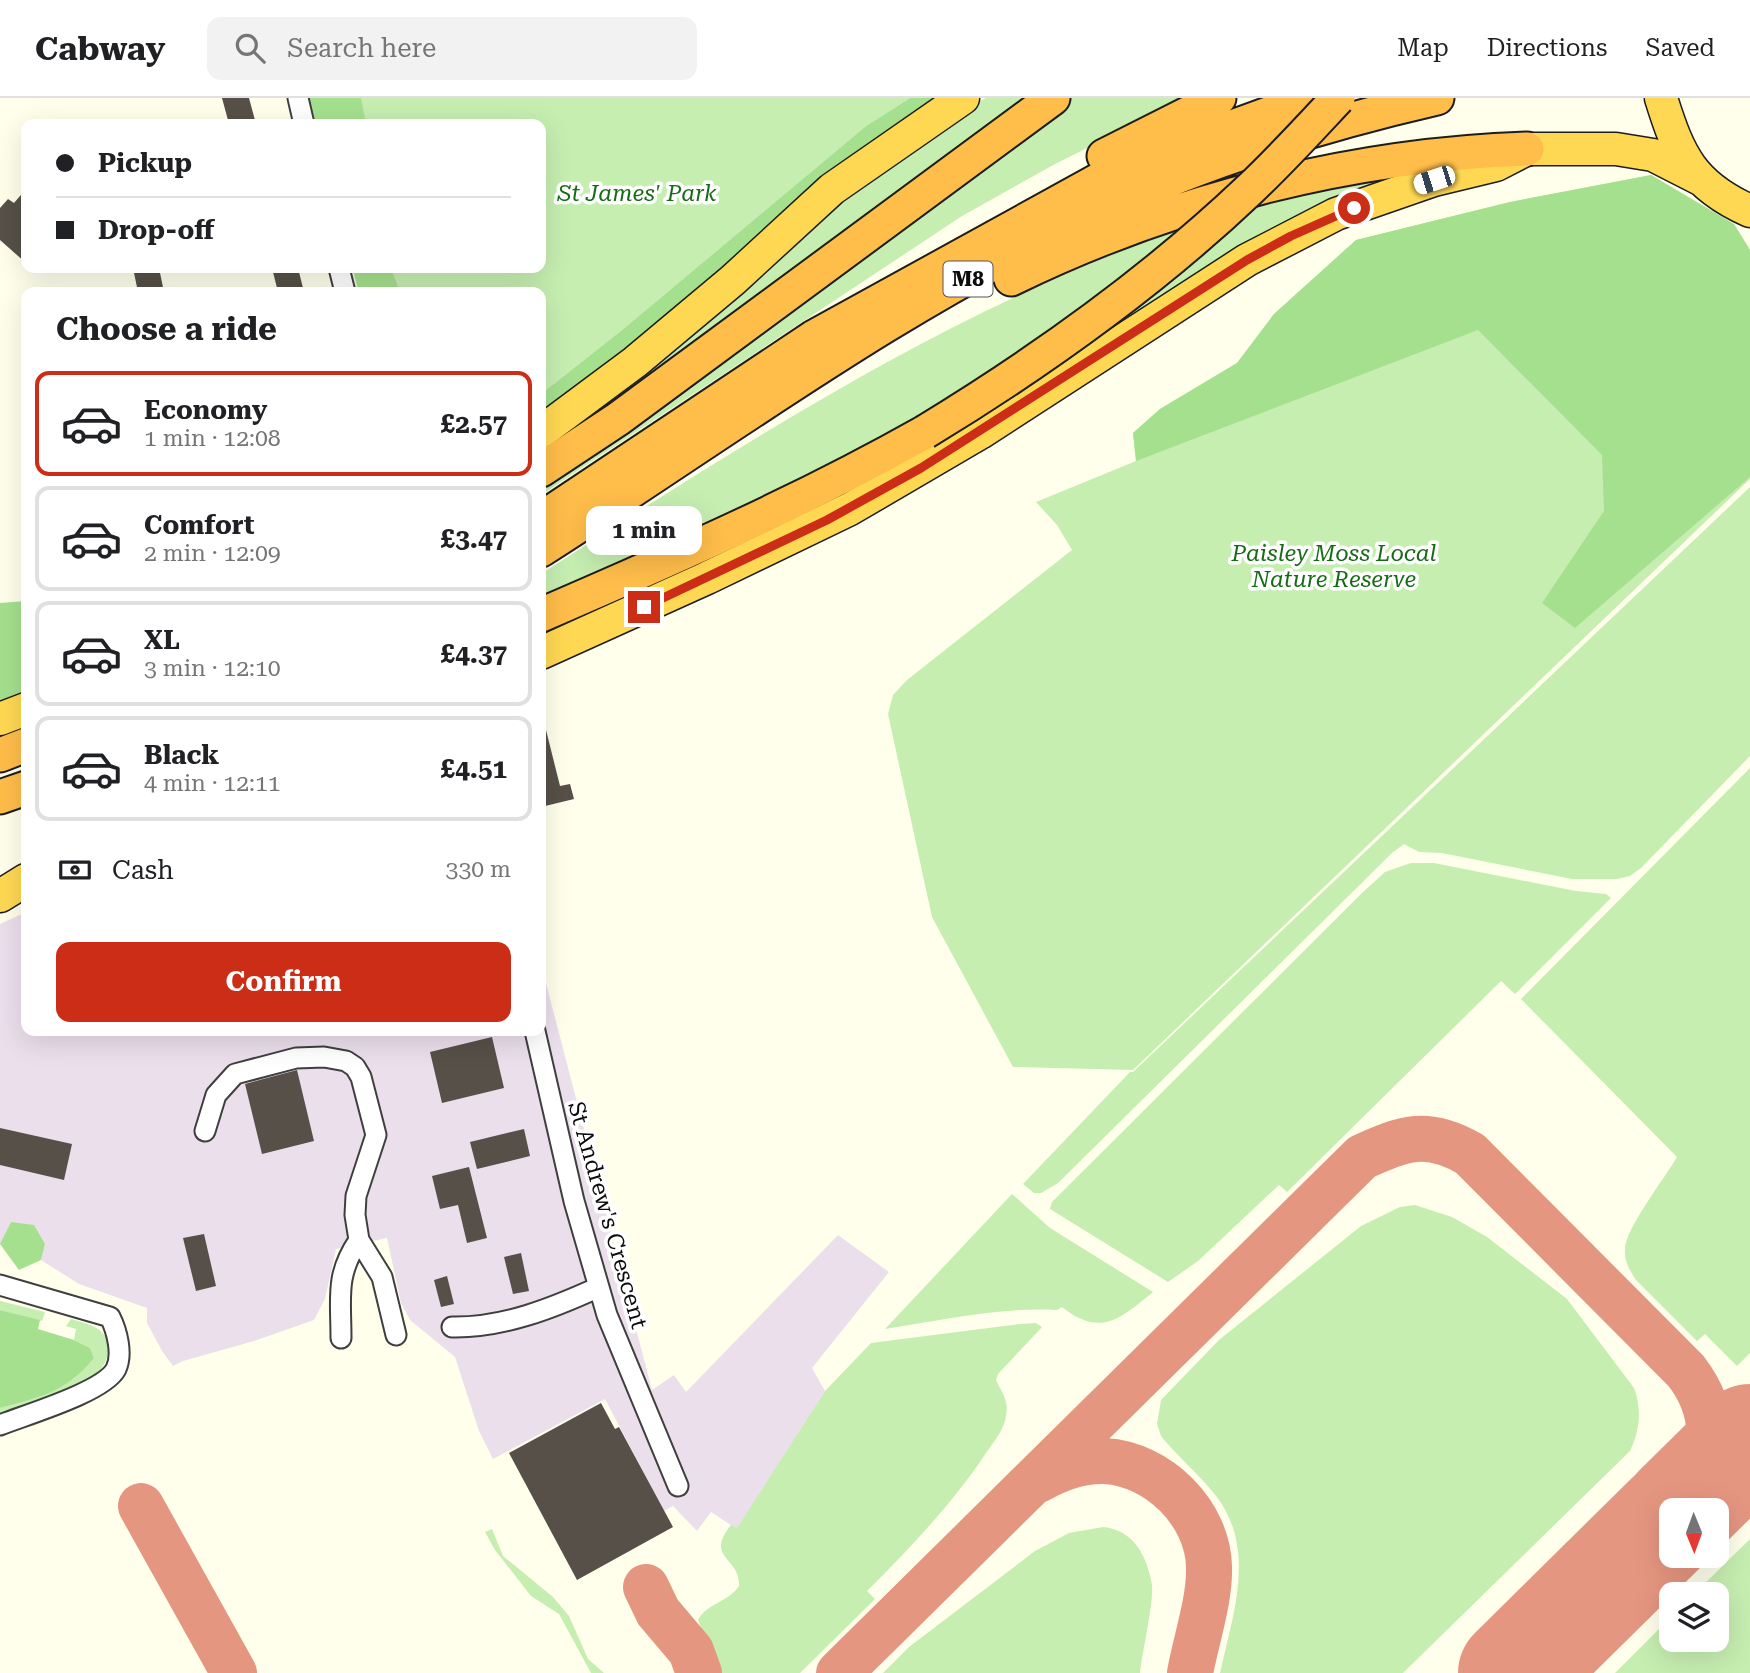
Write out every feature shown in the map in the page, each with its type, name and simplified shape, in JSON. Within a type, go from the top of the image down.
[{"type":"highway","points":[[546,428],[635,362],[694,313],[832,190],[963,98]]},
{"type":"highway","points":[[546,467],[618,419],[1053,98]]},
{"type":"highway","name":"M8","points":[[546,516],[941,252],[1088,165],[1219,98]]},
{"type":"highway","name":"M8","points":[[814,337],[1097,181],[1175,148],[1320,98]]},
{"type":"highway","points":[[546,613],[813,493],[925,432],[995,389],[1055,348],[1175,254],[1250,189],[1338,98]]},
{"type":"highway","name":"M8","points":[[546,547],[807,375],[1013,253],[1096,212],[1207,164],[1354,117],[1437,98]]},
{"type":"highway","points":[[1665,111],[1682,156],[1700,179]]},
{"type":"highway","points":[[546,651],[850,509],[968,440],[1199,289],[1291,236],[1336,214],[1390,194],[1496,164],[1527,149],[1616,149],[1653,155],[1700,179],[1730,201],[1750,211]]},
{"type":"highway","name":"M8","points":[[618,500],[927,321],[1044,263],[1095,242],[1210,202],[1288,180],[1412,157],[1527,149]]},
{"type":"highway","points":[[0,719],[21,711]]},
{"type":"highway","points":[[0,755],[21,747]]},
{"type":"highway","points":[[0,766],[21,760]]},
{"type":"highway","points":[[0,797],[21,790]]},
{"type":"highway","points":[[0,814],[21,808]]},
{"type":"highway","points":[[0,895],[21,883]]},
{"type":"street","points":[[298,98],[303,119]]},
{"type":"street","name":"St Andrew's Crescent","points":[[535,1036],[574,1201],[607,1315],[678,1486]]},
{"type":"street","points":[[205,1131],[216,1095],[235,1074],[296,1058],[324,1057],[346,1060],[355,1067],[361,1077],[376,1135],[356,1196],[355,1215],[359,1240],[382,1277],[396,1335]]},
{"type":"street","points":[[341,1338],[341,1275],[348,1256],[359,1240]]},
{"type":"street","points":[[0,1425],[95,1389],[116,1370],[119,1350],[116,1329],[110,1317],[3,1286]]},
{"type":"street","points":[[452,1327],[477,1328],[502,1322],[566,1302],[599,1287]]},
{"type":"shaded area","points":[[21,914],[21,1036],[546,1036],[546,983],[652,1390],[674,1375],[686,1392],[838,1235],[889,1272],[812,1368],[825,1391],[737,1529],[711,1512],[697,1531],[673,1506],[664,1511],[605,1399],[493,1459],[479,1431],[455,1357],[410,1320],[401,1303],[387,1238],[336,1249],[325,1299],[314,1320],[173,1366],[147,1323],[147,1308],[79,1284],[41,1260],[45,1244],[11,1222],[0,1245],[0,924]]},
{"type":"green space","name":"St James' Park","points":[[309,98],[910,98],[866,126],[546,390],[546,287],[357,287],[353,273],[546,273],[546,119],[315,119]]},
{"type":"green space","points":[[309,98],[361,98],[365,119],[315,119]]},
{"type":"green space","points":[[910,98],[953,98],[822,181],[584,389],[546,416],[546,390],[866,126]]},
{"type":"green space","points":[[986,98],[1188,98],[1057,163],[962,216],[546,492],[546,481],[910,205],[899,190],[686,348],[596,410],[820,216],[964,109]]},
{"type":"green space","points":[[1401,174],[936,448],[829,470],[546,599],[546,571],[714,464],[893,359],[984,312],[1078,269],[1174,231],[1272,200]]},
{"type":"green space","name":"Paisley Moss Local Nature Reserve","points":[[1651,175],[1734,224],[1750,250],[1750,479],[1133,1070],[1013,1067],[932,917],[888,714],[893,695],[907,680],[1072,550],[1057,525],[1036,502],[1136,461],[1133,433],[1160,409],[1237,363],[1274,314],[1356,240],[1510,202]]},
{"type":"green space","points":[[1651,175],[1734,224],[1750,250],[1750,477],[1575,628],[1542,603],[1604,511],[1602,455],[1478,330],[1136,461],[1133,433],[1160,409],[1237,363],[1274,314],[1356,240],[1510,202]]},
{"type":"green space","points":[[354,273],[393,273],[398,287],[358,287]]},
{"type":"green space","points":[[1750,487],[1750,756],[1641,868],[1630,876],[1617,879],[1572,879],[1442,853],[1419,852],[1404,844],[1058,1183],[1041,1193],[1034,1193],[1023,1184],[1130,1072]]},
{"type":"green space","points":[[21,601],[21,698],[0,707],[0,603]]},
{"type":"green space","points":[[1750,768],[1750,1353],[1737,1366],[1705,1334],[1697,1341],[1636,1280],[1626,1262],[1625,1249],[1631,1229],[1677,1157],[1521,999]]},
{"type":"green space","points":[[1411,863],[1434,863],[1576,891],[1606,894],[1611,898],[1515,994],[1501,981],[1287,1192],[1279,1185],[1198,1261],[1168,1282],[1050,1209],[1052,1202],[1363,892],[1385,872]]},
{"type":"green space","points":[[1012,1194],[1050,1228],[1153,1292],[1119,1317],[1099,1323],[1075,1316],[1062,1307],[1057,1310],[993,1312],[885,1329]]},
{"type":"green space","points":[[1415,1205],[1452,1217],[1487,1237],[1567,1299],[1634,1388],[1639,1412],[1638,1427],[1630,1451],[1403,1673],[1220,1673],[1238,1582],[1236,1538],[1228,1516],[1216,1496],[1161,1436],[1157,1424],[1161,1400],[1219,1340],[1361,1226],[1400,1207]]},
{"type":"green space","points":[[11,1222],[34,1225],[45,1244],[41,1260],[19,1270],[0,1244]]},
{"type":"green space","points":[[0,1301],[45,1312],[42,1321],[0,1310]]},
{"type":"green space","points":[[0,1310],[40,1320],[38,1329],[90,1348],[94,1358],[74,1378],[52,1392],[0,1408]]},
{"type":"green space","points":[[71,1319],[102,1332],[108,1351],[104,1364],[95,1375],[65,1393],[0,1415],[0,1408],[40,1396],[63,1385],[94,1358],[90,1348],[74,1340],[76,1329],[66,1326]]},
{"type":"green space","points":[[1036,1323],[1042,1327],[998,1374],[996,1380],[1007,1405],[1004,1425],[999,1435],[945,1507],[867,1591],[875,1599],[800,1673],[718,1673],[698,1620],[739,1586],[738,1576],[722,1551],[724,1536],[731,1525],[737,1528],[825,1391],[871,1343]]},
{"type":"green space","points":[[1103,1527],[1114,1529],[1131,1539],[1147,1564],[1150,1574],[1151,1603],[1140,1673],[883,1673],[909,1647],[1035,1551],[1069,1533]]},
{"type":"green space","points":[[492,1529],[503,1556],[553,1597],[569,1616],[588,1659],[604,1673],[591,1673],[559,1614],[531,1596],[495,1550],[485,1532]]},
{"type":"green space","points":[[1750,1539],[1750,1673],[1615,1673],[1659,1629],[1659,1652],[1729,1652],[1729,1582],[1706,1582],[1720,1568],[1729,1568],[1729,1560]]},
{"type":"building","points":[[222,98],[249,98],[255,119],[228,119]]},
{"type":"building","points":[[21,195],[21,259],[0,240],[0,208],[8,199],[14,203]]},
{"type":"building","points":[[134,273],[160,273],[163,287],[137,287]]},
{"type":"building","points":[[273,273],[299,273],[303,287],[277,287]]},
{"type":"building","points":[[546,730],[560,786],[570,784],[574,799],[546,806]]},
{"type":"building","points":[[492,1037],[504,1088],[442,1103],[430,1052]]},
{"type":"building","points":[[297,1070],[314,1141],[262,1154],[245,1084]]},
{"type":"building","points":[[0,1128],[72,1144],[64,1180],[0,1165]]},
{"type":"building","points":[[524,1129],[530,1156],[477,1169],[470,1142]]},
{"type":"building","points":[[469,1167],[487,1238],[467,1243],[458,1205],[440,1209],[432,1176]]},
{"type":"building","points":[[204,1234],[216,1286],[196,1291],[183,1238]]},
{"type":"building","points":[[521,1253],[529,1291],[513,1294],[504,1257]]},
{"type":"building","points":[[447,1276],[454,1304],[441,1307],[434,1280]]},
{"type":"building","points":[[601,1403],[615,1429],[619,1427],[673,1527],[577,1580],[509,1453]]},
{"type":"taxiway","points":[[839,1673],[1362,1157],[1403,1141],[1441,1141],[1470,1154],[1686,1371],[1704,1404],[1709,1436],[1703,1469],[1689,1498]]},
{"type":"taxiway","points":[[1038,1480],[1079,1463],[1105,1461],[1125,1464],[1161,1482],[1190,1511],[1200,1528],[1209,1567],[1205,1606],[1190,1673]]},
{"type":"taxiway","points":[[141,1506],[234,1673]]},
{"type":"taxiway","points":[[646,1587],[658,1612],[691,1651],[699,1673]]},
{"type":"runway","points":[[1691,1498],[1750,1440]]},
{"type":"runway","points":[[1514,1673],[1659,1530]]},
{"type":"route","points":[[644,607],[850,509],[980,433],[1247,260],[1336,214],[1354,208]]}]
